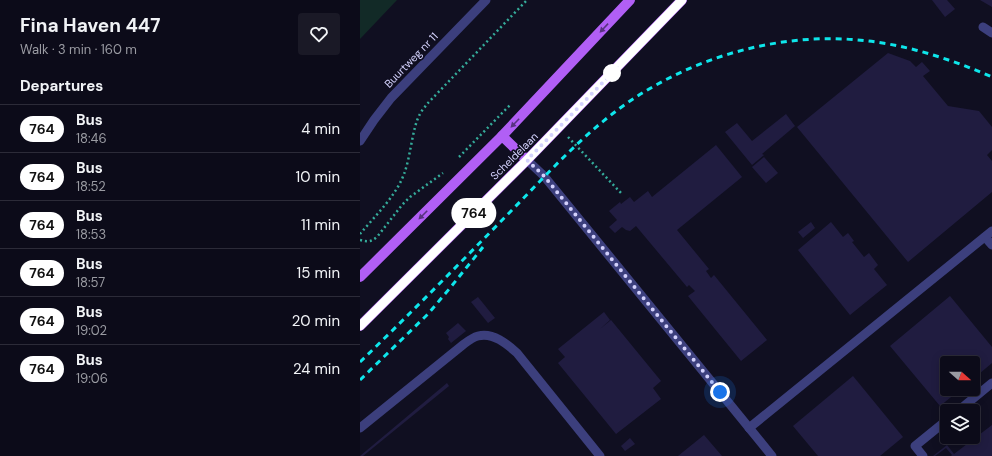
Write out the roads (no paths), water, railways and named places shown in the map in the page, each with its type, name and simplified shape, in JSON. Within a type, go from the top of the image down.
[{"type":"main road","name":"Scheldelaan","points":[[360,277],[502,136],[630,0]]},
{"type":"main road","name":"Scheldelaan","points":[[360,326],[527,160],[682,0]]},
{"type":"main road","points":[[502,136],[527,160]]},
{"type":"lane","name":"Buurtweg nr 11","points":[[360,141],[391,98],[486,0]]},
{"type":"lane","points":[[983,28],[992,33]]},
{"type":"lane","points":[[527,160],[544,176],[772,456]]},
{"type":"lane","points":[[749,428],[988,234],[992,245]]},
{"type":"lane","points":[[360,428],[464,344],[478,336],[491,336],[505,343],[517,353],[600,456]]},
{"type":"lane","points":[[966,404],[992,383]]},
{"type":"lane","points":[[923,456],[914,446],[940,426]]},
{"type":"railway","points":[[360,362],[585,137],[633,99],[659,83],[687,70],[716,58],[746,49],[776,43],[837,39],[868,41],[900,46],[947,59],[992,77]]},
{"type":"railway","points":[[360,380],[428,314],[483,247]]}]
